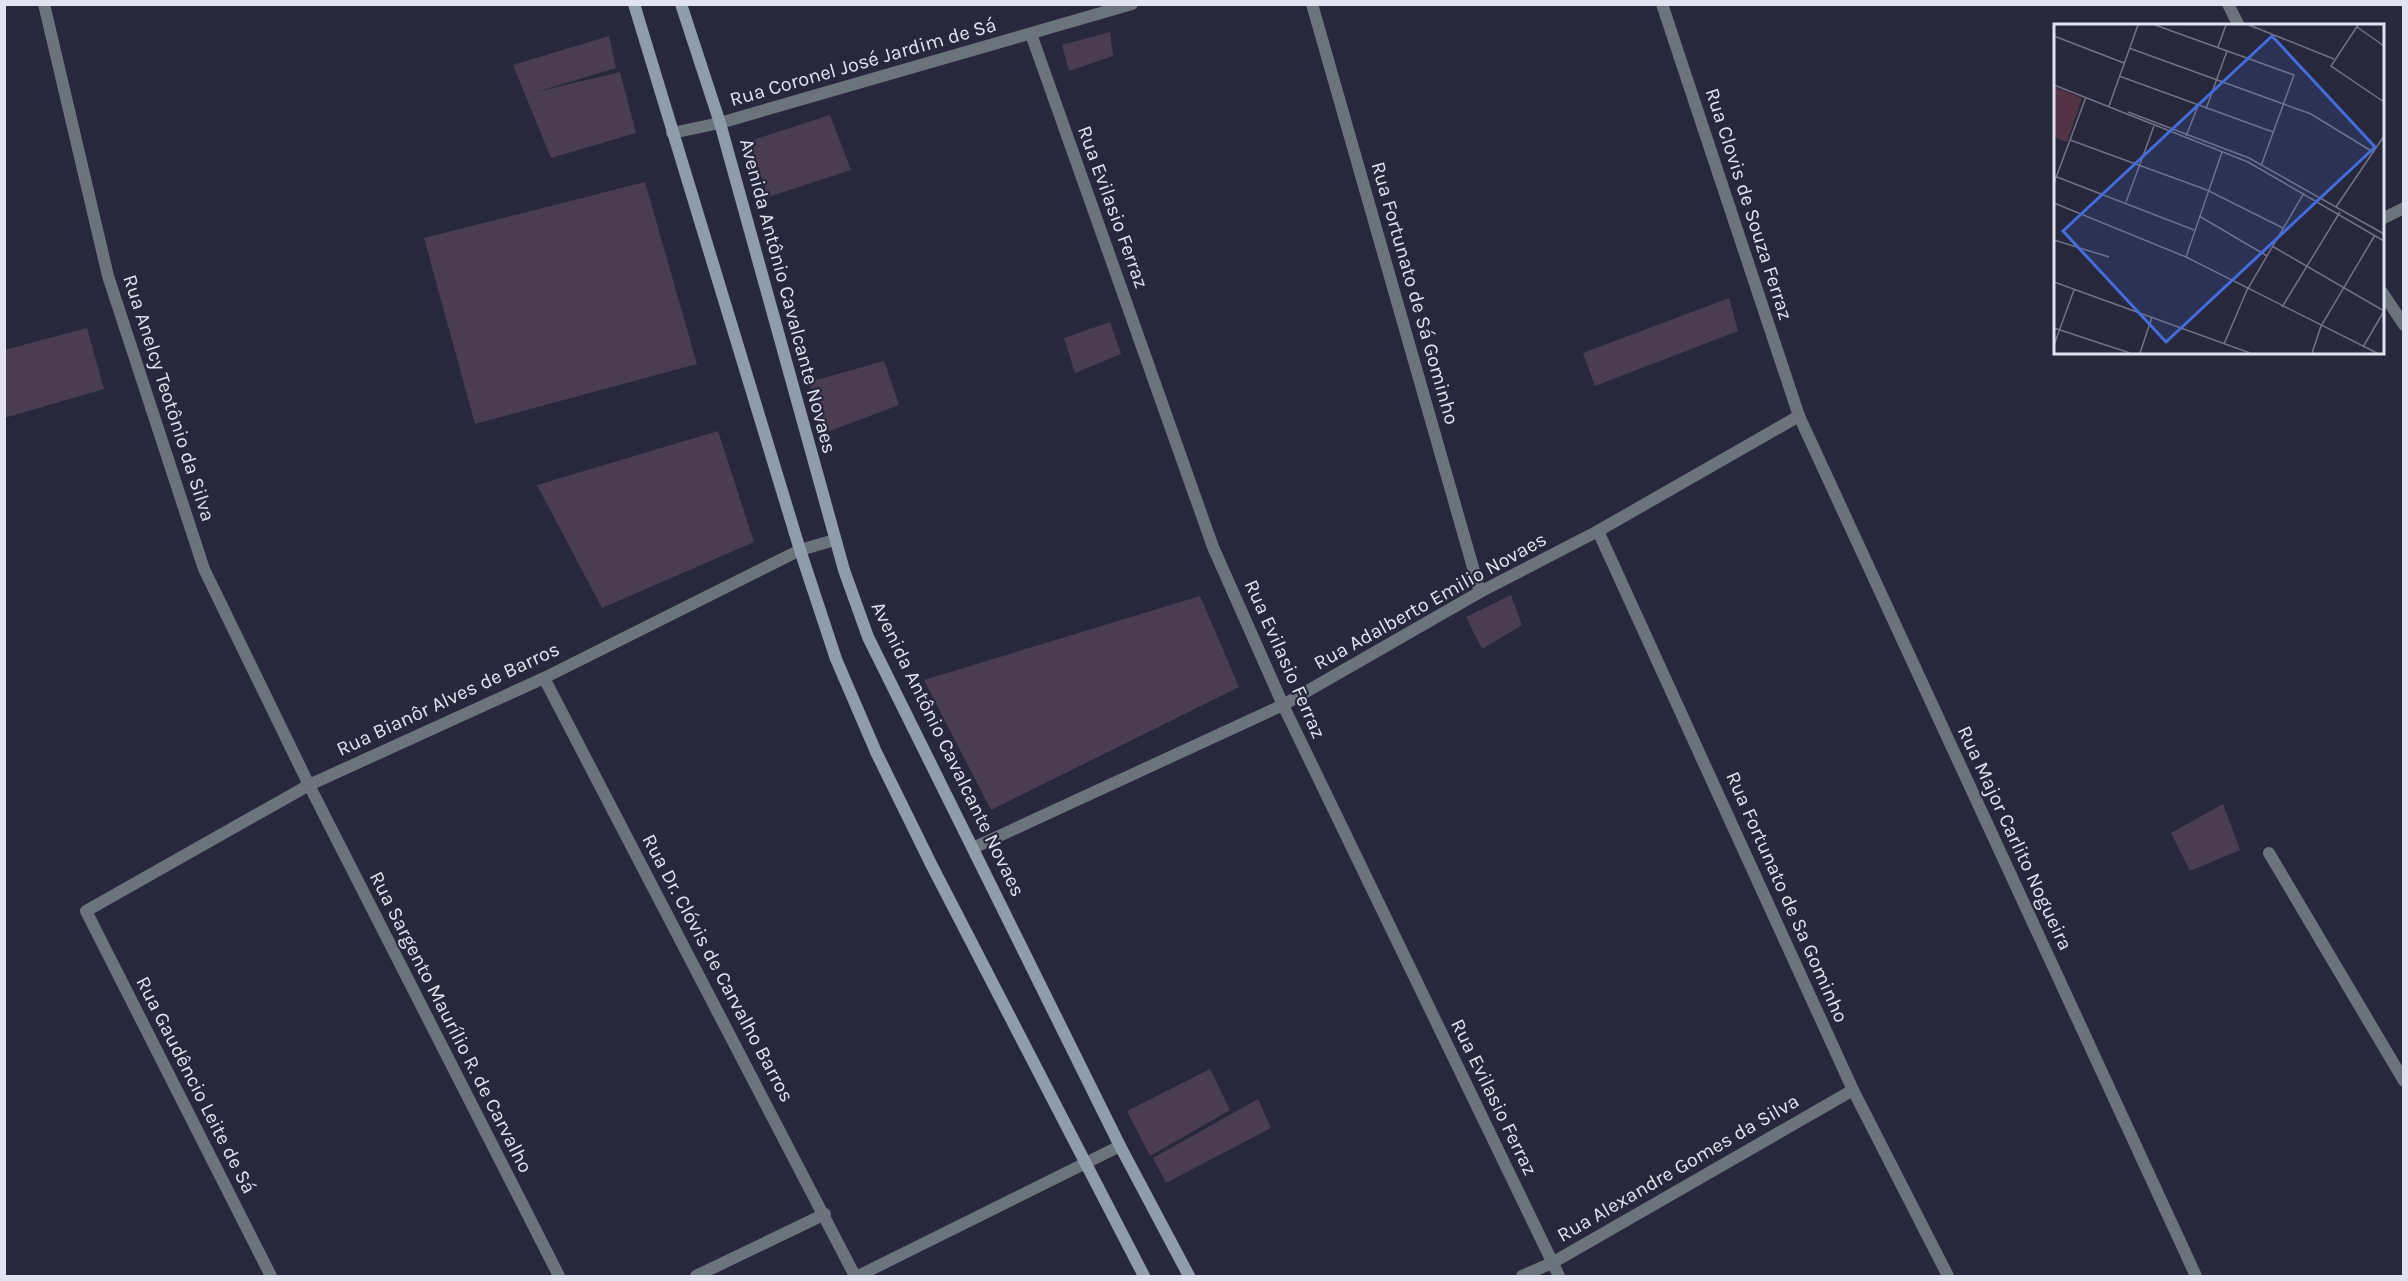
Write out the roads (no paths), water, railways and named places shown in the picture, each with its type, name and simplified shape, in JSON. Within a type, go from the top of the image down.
[{"type":"street","name":"Rua Anelcy Teotônio da Silva","points":[[44,4],[108,276],[204,569],[309,785]]},
{"type":"street","points":[[634,4],[800,550],[836,659],[876,752],[932,866],[1144,1276]]},
{"type":"street","name":"Avenida Antônio Cavalcante Novaes","points":[[681,4],[720,123],[835,540],[868,637],[1120,1146],[1189,1276]]},
{"type":"street","name":"Rua Coronel José Jardim de Sá","points":[[672,133],[720,123],[1132,4]]},
{"type":"street","name":"Rua Fortunato de Sá Gominho","points":[[1312,4],[1480,592]]},
{"type":"street","name":"Rua Clovis de Souza Ferraz","points":[[1662,4],[1799,416]]},
{"type":"street","points":[[2228,4],[2238,24]]},
{"type":"street","name":"Rua Evilasio Ferraz","points":[[1031,34],[1213,547],[1283,705],[1559,1276]]},
{"type":"street","points":[[2384,218],[2403,208]]},
{"type":"street","points":[[2384,295],[2403,325]]},
{"type":"street","name":"Rua Adalberto Emilio Novaes","points":[[973,848],[1283,705],[1480,592],[1598,531],[1799,416]]},
{"type":"street","name":"Rua Major Carlito Nogueira","points":[[1799,416],[2196,1276]]},
{"type":"street","name":"Rua Fortunato de Sa Gominho","points":[[1598,531],[1853,1090],[1948,1276]]},
{"type":"street","name":"Rua Bianôr Alves de Barros","points":[[86,911],[309,785],[544,678],[800,550],[835,540]]},
{"type":"street","name":"Rua Dr. Clóvis de Carvalho Barros","points":[[544,678],[856,1276]]},
{"type":"street","name":"Rua Sargento Maurílio R. de Carvalho","points":[[309,785],[560,1276]]},
{"type":"street","points":[[2269,853],[2403,1081]]},
{"type":"street","name":"Rua Gaudêncio Leite de Sá","points":[[86,911],[271,1276]]},
{"type":"street","name":"Rua Alexandre Gomes da Silva","points":[[1522,1276],[1552,1263],[1853,1090]]},
{"type":"street","points":[[856,1276],[1120,1146]]},
{"type":"street","points":[[696,1276],[825,1214]]}]
